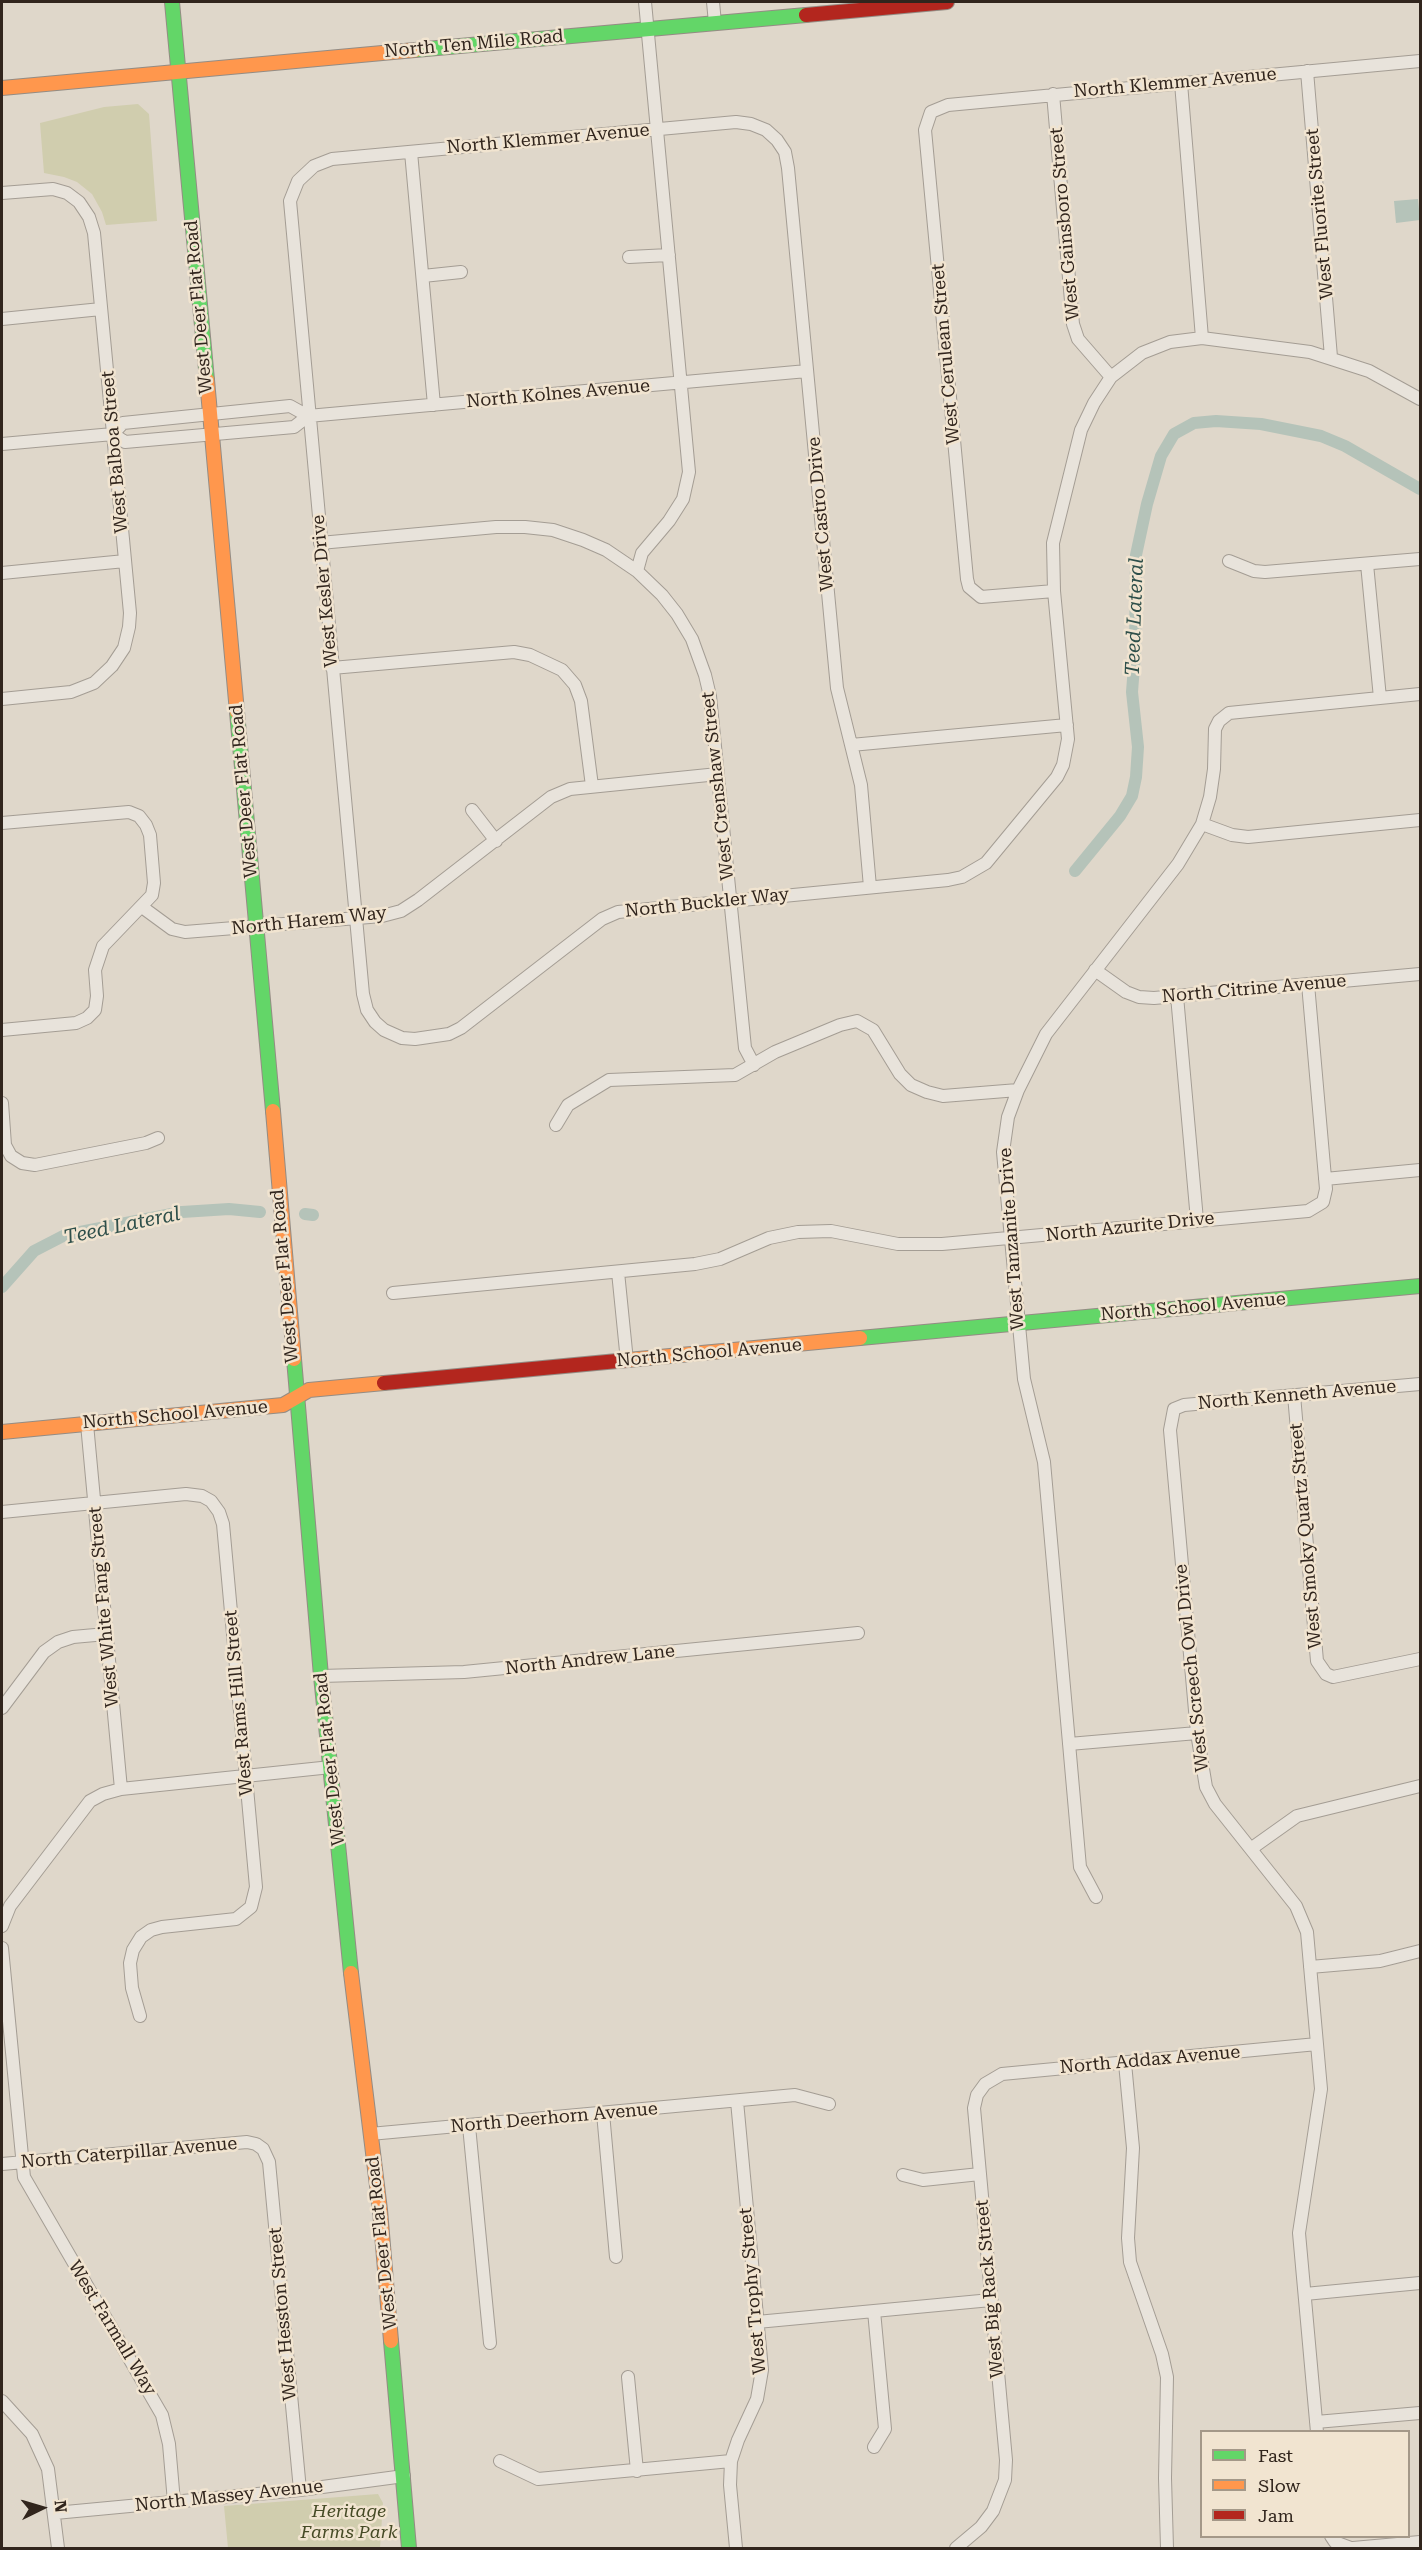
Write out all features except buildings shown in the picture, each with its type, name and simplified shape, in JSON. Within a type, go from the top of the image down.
[{"type":"main road","name":"West Deer Flat Road","points":[[172,2],[321,1676],[360,2056],[380,2210],[409,2548]]},
{"type":"main road","name":"North Ten Mile Road","points":[[2,88],[715,23],[884,4],[947,2]]},
{"type":"main road","name":"North School Avenue","points":[[2,1432],[283,1405],[309,1390],[1420,1286]]},
{"type":"street","points":[[637,571],[642,554],[669,521],[683,499],[689,472],[645,2]]},
{"type":"street","points":[[713,2],[715,23]]},
{"type":"street","name":"North Klemmer Avenue","points":[[931,112],[948,105],[1053,94],[1420,61]]},
{"type":"street","name":"West Fluorite Street","points":[[1307,71],[1331,357]]},
{"type":"street","points":[[1180,83],[1202,338]]},
{"type":"street","name":"West Gainsboro Street","points":[[1053,94],[1073,324],[1078,339],[1111,377]]},
{"type":"street","name":"West Cerulean Street","points":[[931,112],[925,130],[967,579],[975,593],[981,597],[1054,591]]},
{"type":"street","name":"North Klemmer Avenue","points":[[314,165],[332,159],[736,122],[751,124],[766,130],[777,140]]},
{"type":"street","name":"West Castro Drive","points":[[777,140],[784,152],[788,168],[837,688],[861,785],[870,887]]},
{"type":"street","points":[[411,152],[434,405]]},
{"type":"street","name":"West Kesler Drive","points":[[314,165],[298,181],[290,201],[363,994],[367,1010],[375,1022]]},
{"type":"street","name":"West Balboa Street","points":[[2,193],[53,189],[67,194],[79,202],[89,217],[94,233],[125,561],[129,627],[124,648],[112,666],[94,682],[71,692],[2,699]]},
{"type":"street","points":[[629,257],[669,255]]},
{"type":"street","points":[[423,276],[461,272]]},
{"type":"street","points":[[2,319],[101,309]]},
{"type":"street","name":"North Buckler Way","points":[[375,1022],[384,1030],[402,1038],[415,1039],[449,1034],[461,1028],[602,919],[633,909],[948,880],[962,877],[986,863],[1057,777],[1066,753],[1067,725],[1054,591],[1053,543],[1081,430],[1094,403],[1111,377],[1127,363],[1156,346],[1202,338],[1310,352],[1331,357],[1369,370],[1420,399]]},
{"type":"street","name":"North Kolnes Avenue","points":[[2,444],[113,434],[125,442],[294,426],[308,416],[807,371]]},
{"type":"street","name":"North Kolnes Avenue","points":[[113,434],[123,423],[290,406],[308,416]]},
{"type":"street","name":"West Crenshaw Street","points":[[320,543],[496,526],[553,531],[606,550],[637,571],[662,595],[677,614],[698,652],[710,696],[745,1048],[754,1065]]},
{"type":"street","points":[[1229,561],[1254,571],[1265,572],[1420,559]]},
{"type":"street","points":[[2,573],[125,561]]},
{"type":"street","points":[[1367,564],[1380,698],[1420,694]]},
{"type":"street","points":[[332,668],[514,652],[530,655],[562,670],[575,685],[581,701],[592,786]]},
{"type":"street","name":"West Tanzanite Drive","points":[[1096,1897],[1080,1867],[1044,1462],[1024,1379],[1003,1152],[1008,1117],[1018,1090],[1046,1034],[1178,864],[1202,824],[1215,769],[1215,729],[1219,721],[1229,713],[1380,698]]},
{"type":"street","points":[[851,745],[1067,725]]},
{"type":"street","name":"North Harem Way","points":[[142,907],[172,928],[185,932],[382,916],[401,911],[418,900],[551,797],[570,789],[718,774]]},
{"type":"street","points":[[472,810],[496,840]]},
{"type":"street","points":[[2,823],[129,812],[139,816],[150,835],[154,882],[152,895],[111,936],[100,952],[95,970],[97,996],[94,1010],[87,1018],[76,1023],[2,1030]]},
{"type":"street","points":[[1202,824],[1232,835],[1248,837],[1420,820]]},
{"type":"street","name":"North Citrine Avenue","points":[[1095,970],[1125,992],[1139,997],[1176,996],[1420,974]]},
{"type":"street","points":[[1308,984],[1325,1179],[1420,1170]]},
{"type":"street","points":[[1176,996],[1197,1220]]},
{"type":"street","points":[[555,1125],[568,1105],[609,1080],[735,1075],[775,1052],[840,1025],[857,1021],[873,1030],[900,1074],[911,1085],[927,1092],[943,1096],[1018,1090]]},
{"type":"street","points":[[2,1103],[5,1145],[11,1156],[22,1164],[35,1164],[146,1143],[158,1138]]},
{"type":"street","name":"North Azurite Drive","points":[[393,1293],[695,1264],[720,1259],[769,1238],[798,1232],[831,1232],[898,1244],[942,1244],[1308,1211],[1323,1202],[1326,1189],[1325,1179]]},
{"type":"street","points":[[618,1272],[627,1360]]},
{"type":"street","name":"North Kenneth Avenue","points":[[1174,1409],[1184,1405],[1420,1384]]},
{"type":"street","name":"West Smoky Quartz Street","points":[[1294,1395],[1317,1661],[1326,1674],[1342,1677],[1420,1659]]},
{"type":"street","name":"West Screech Owl Drive","points":[[1174,1409],[1170,1430],[1197,1733],[1206,1787],[1215,1804],[1296,1906],[1307,1932],[1321,2090],[1299,2233],[1317,2427]]},
{"type":"street","name":"West White Fang Street","points":[[87,1424],[121,1790]]},
{"type":"street","name":"West Rams Hill Street","points":[[94,1502],[186,1494],[202,1496],[211,1501],[219,1512],[223,1524],[256,1887],[251,1907],[236,1919],[162,1927],[151,1930],[141,1937],[133,1950],[130,1963],[132,1988],[140,2016]]},
{"type":"street","points":[[2,1512],[94,1502]]},
{"type":"street","name":"North Andrew Lane","points":[[321,1676],[464,1672],[858,1634]]},
{"type":"street","points":[[2,1708],[44,1652],[58,1642],[106,1635]]},
{"type":"street","points":[[1070,1744],[1197,1733]]},
{"type":"street","points":[[2,1926],[10,1906],[90,1801],[103,1794],[121,1790],[331,1767]]},
{"type":"street","points":[[1252,1848],[1297,1816],[1420,1786]]},
{"type":"street","name":"West Farmall Way","points":[[2,1948],[5,2038],[21,2163],[30,2190],[162,2415],[169,2444],[174,2502]]},
{"type":"street","points":[[1310,1967],[1380,1960],[1420,1951]]},
{"type":"street","name":"North Addax Avenue","points":[[985,2084],[1002,2074],[1317,2044]]},
{"type":"street","points":[[1125,2063],[1133,2148],[1130,2262],[1162,2354],[1167,2377],[1165,2478],[1167,2548]]},
{"type":"street","name":"West Big Rack Street","points":[[956,2548],[981,2527],[993,2511],[1005,2480],[1006,2460],[974,2108],[977,2095],[985,2084]]},
{"type":"street","name":"North Deerhorn Avenue","points":[[370,2134],[795,2095],[829,2104]]},
{"type":"street","name":"West Trophy Street","points":[[736,2548],[730,2485],[731,2461],[761,2386],[762,2370],[737,2101]]},
{"type":"street","points":[[603,2113],[616,2257]]},
{"type":"street","points":[[469,2126],[490,2343]]},
{"type":"street","name":"North Caterpillar Avenue","points":[[2,2164],[247,2142],[256,2144]]},
{"type":"street","name":"West Hesston Street","points":[[256,2144],[263,2149],[269,2162],[300,2490]]},
{"type":"street","points":[[903,2175],[923,2180],[980,2174]]},
{"type":"street","points":[[1305,2294],[1420,2283]]},
{"type":"street","points":[[758,2322],[991,2300]]},
{"type":"street","points":[[874,2311],[885,2429],[874,2447]]},
{"type":"street","points":[[628,2377],[637,2471]]},
{"type":"street","points":[[2,2401],[24,2423],[39,2445],[48,2469],[58,2548]]},
{"type":"street","points":[[1317,2427],[1420,2413]]},
{"type":"street","points":[[500,2461],[538,2479],[731,2461]]},
{"type":"street","name":"North Massey Avenue","points":[[55,2513],[300,2490],[404,2476]]},
{"type":"street","points":[[1333,2539],[1352,2548],[1420,2542]]},
{"type":"green space","points":[[138,104],[149,114],[157,221],[106,225],[92,194],[77,182],[44,173],[40,123],[104,107]]},
{"type":"green space","name":"Heritage Farms Park","points":[[378,2494],[383,2503],[380,2548],[228,2548],[224,2506]]},
{"type":"shaded area","points":[[1418,199],[1420,220],[1396,223],[1394,201]]},
{"type":"waterway","name":"Teed Lateral","points":[[1075,871],[1120,816],[1132,796],[1138,747],[1132,692],[1135,653],[1136,555],[1147,504],[1161,456],[1174,434],[1194,423],[1216,421],[1261,424],[1321,436],[1345,446],[1420,489]]},
{"type":"waterway","name":"Teed Lateral","points":[[2,1287],[34,1251],[65,1235],[182,1212],[229,1209],[260,1212]]},
{"type":"waterway","name":"Teed Lateral","points":[[305,1214],[313,1215]]},
{"type":"traffic: fast","points":[[172,2],[207,380]]},
{"type":"traffic: fast","points":[[415,50],[806,15]]},
{"type":"traffic: fast","points":[[237,712],[273,1111]]},
{"type":"traffic: fast","points":[[860,1338],[1420,1286]]},
{"type":"traffic: fast","points":[[294,1359],[321,1676],[351,1973]]},
{"type":"traffic: fast","points":[[391,2341],[409,2548]]},
{"type":"traffic: slow","points":[[2,88],[415,50]]},
{"type":"traffic: slow","points":[[207,380],[237,712]]},
{"type":"traffic: slow","points":[[273,1111],[294,1359]]},
{"type":"traffic: slow","points":[[628,1360],[860,1338]]},
{"type":"traffic: slow","points":[[2,1432],[283,1405],[309,1390],[384,1383]]},
{"type":"traffic: slow","points":[[351,1973],[380,2210],[391,2341]]},
{"type":"traffic: jam","points":[[806,15],[947,2]]},
{"type":"traffic: jam","points":[[384,1383],[628,1360]]}]
